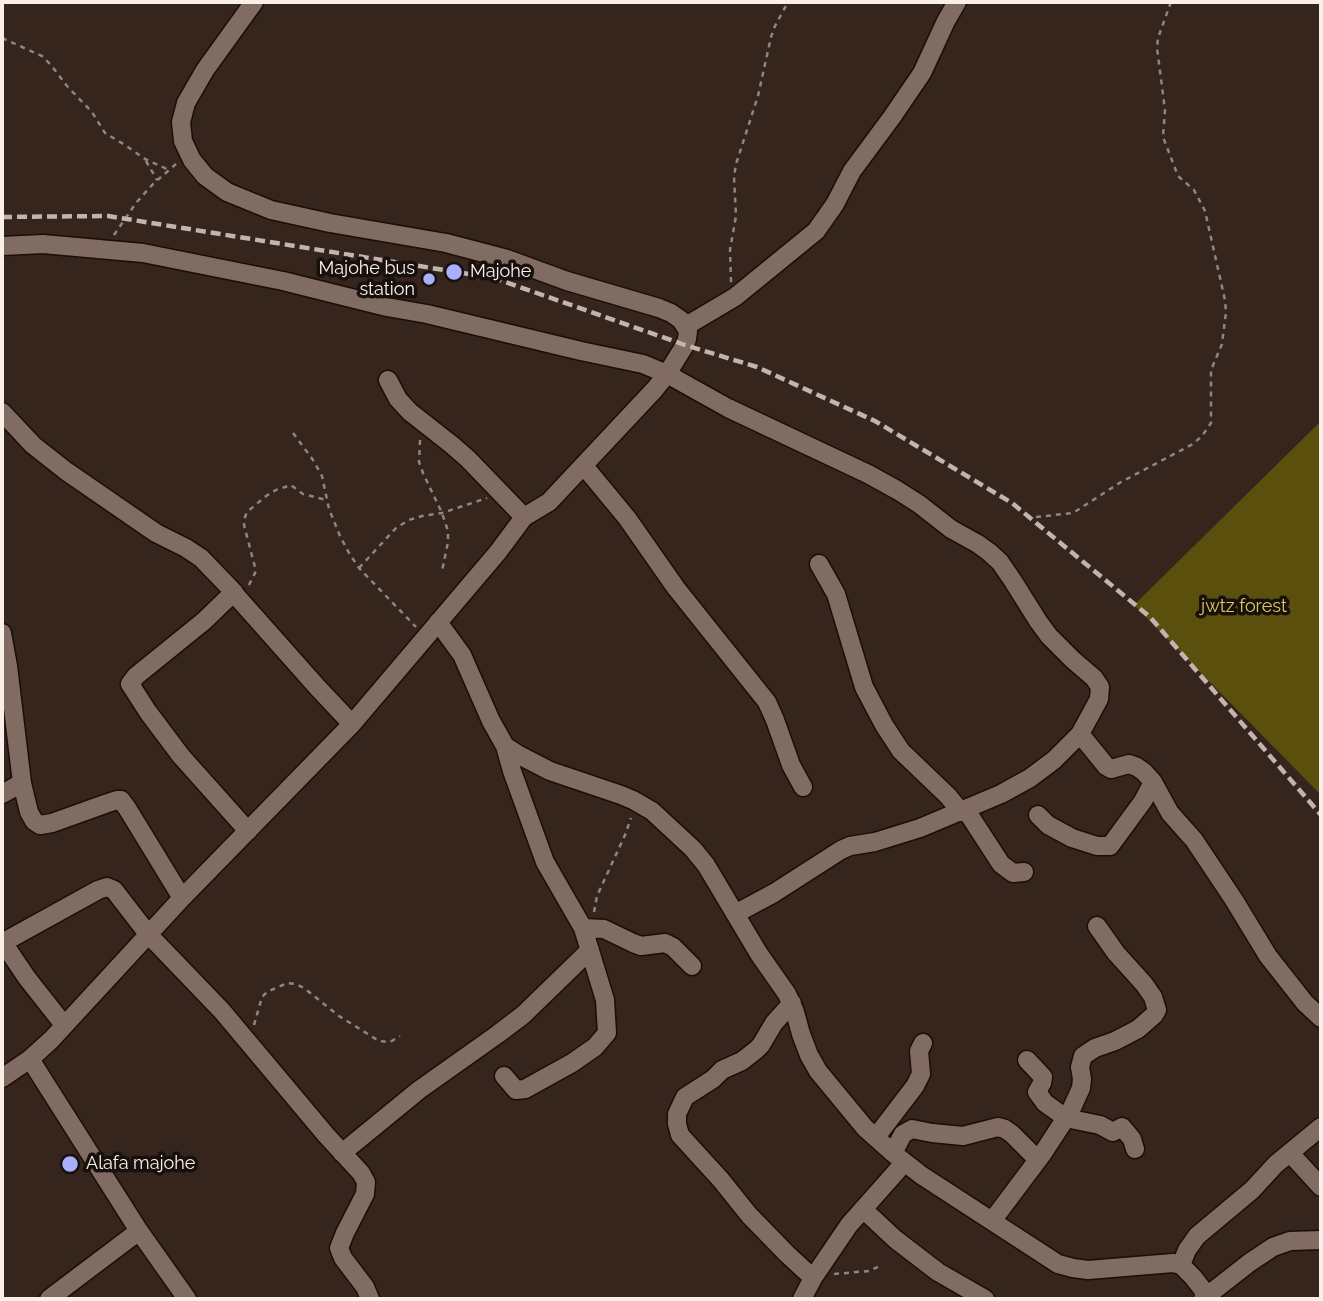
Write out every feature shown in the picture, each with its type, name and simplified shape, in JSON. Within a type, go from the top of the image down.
[{"type":"street","points":[[2,1079],[51,1040],[182,898],[352,724],[498,552],[524,517],[549,502],[584,466],[655,389],[685,345],[688,331],[686,326],[671,313],[567,281],[508,259],[446,243],[271,210],[227,192],[205,176],[192,160],[183,141],[181,122],[186,103],[205,70],[254,2]]},
{"type":"street","points":[[686,326],[735,297],[816,231],[858,163],[922,73],[957,2]]},
{"type":"street","points":[[2,246],[43,244],[143,253],[283,281],[643,364],[897,490],[951,529],[978,544],[1000,562],[1049,636],[1097,682],[1099,699],[1080,734],[1054,760],[1030,778],[1001,794],[920,828],[841,850],[735,914]]},
{"type":"street","points":[[388,380],[398,399],[410,412],[460,452],[524,517]]},
{"type":"street","points":[[2,412],[33,445],[66,471],[156,533],[201,558],[352,724]]},
{"type":"street","points":[[584,466],[627,518],[676,588],[767,702],[791,765],[803,787]]},
{"type":"street","points":[[819,564],[836,593],[864,687],[901,751],[963,811],[1001,864],[1013,873],[1024,872]]},
{"type":"street","points":[[236,596],[136,676],[130,684],[181,756],[248,831]]},
{"type":"street","points":[[438,622],[462,655],[505,746],[545,862],[586,928],[605,1000],[607,1033],[601,1041],[572,1063],[525,1089],[516,1090],[504,1076]]},
{"type":"street","points":[[2,633],[22,783],[34,821],[40,825],[121,800],[182,898]]},
{"type":"street","points":[[1080,734],[1111,769],[1129,764],[1144,772],[1153,782],[1170,813],[1186,829],[1204,855],[1268,956],[1305,1003],[1321,1018]]},
{"type":"street","points":[[505,746],[550,771],[633,800],[652,811],[693,849],[706,864],[792,1003],[805,1044],[818,1071],[857,1118],[899,1158],[1058,1264],[1088,1269],[1163,1263],[1181,1265],[1207,1298],[1248,1263],[1281,1243],[1321,1240]]},
{"type":"street","points":[[1038,815],[1065,835],[1097,846],[1110,846],[1143,801],[1153,782]]},
{"type":"street","points":[[2,794],[22,783]]},
{"type":"street","points":[[64,1025],[2,942],[107,887],[114,890],[148,934],[193,980],[361,1173],[366,1182],[365,1194],[340,1243],[340,1252],[365,1287],[370,1299]]},
{"type":"street","points":[[992,1222],[1066,1118],[1081,1088],[1080,1067],[1083,1056],[1138,1029],[1157,1010],[1153,997],[1144,984],[1116,953],[1097,926]]},
{"type":"street","points":[[586,928],[604,929],[641,946],[665,943],[673,947],[692,966]]},
{"type":"street","points":[[342,1153],[419,1090],[523,1015],[590,950]]},
{"type":"street","points":[[792,1003],[756,1050],[685,1097],[679,1106],[677,1125],[680,1135],[749,1215],[813,1279]]},
{"type":"street","points":[[876,1137],[915,1086],[920,1074],[919,1051],[923,1043]]},
{"type":"street","points":[[30,1059],[139,1231],[187,1299]]},
{"type":"street","points":[[1027,1060],[1043,1077],[1037,1092],[1045,1103],[1066,1118],[1100,1125],[1113,1132],[1122,1127],[1132,1139],[1135,1149]]},
{"type":"street","points":[[802,1299],[849,1225],[899,1158],[903,1134],[917,1129],[963,1136],[998,1127],[1012,1134],[1038,1160]]},
{"type":"street","points":[[1181,1265],[1197,1236],[1321,1127]]},
{"type":"street","points":[[1290,1153],[1321,1187]]},
{"type":"street","points":[[863,1209],[895,1239],[938,1272],[985,1299]]},
{"type":"street","points":[[48,1299],[139,1231]]},
{"type":"path","points":[[735,297],[729,262],[736,216],[736,164],[758,96],[771,37],[788,2]]},
{"type":"path","points":[[1036,517],[1073,513],[1121,482],[1193,444],[1211,423],[1211,370],[1222,344],[1225,300],[1205,211],[1194,190],[1178,176],[1163,136],[1165,110],[1157,48],[1171,2]]},
{"type":"path","points":[[2,38],[42,56],[92,112],[105,133],[145,159],[169,170]]},
{"type":"path","points":[[104,249],[136,203],[188,152]]},
{"type":"path","points":[[145,159],[158,180]]},
{"type":"path","points":[[422,422],[419,462],[448,531],[442,571]]},
{"type":"path","points":[[293,433],[322,476],[327,500],[340,536],[359,568],[425,637]]},
{"type":"path","points":[[236,596],[250,584],[256,571],[244,525],[247,512],[276,490],[291,485],[303,494],[327,500]]},
{"type":"path","points":[[359,568],[397,528],[409,520],[442,513],[502,494]]},
{"type":"path","points":[[586,928],[632,816],[633,800]]},
{"type":"path","points":[[248,1042],[262,997],[287,983],[304,988],[338,1016],[379,1041],[390,1042],[400,1036]]},
{"type":"path","points":[[813,1279],[829,1274],[869,1271],[882,1265]]},
{"type":"green space","name":"jwtz forest","points":[[1321,421],[1321,795],[1134,605]]},
{"type":"railway","points":[[2,217],[108,216],[494,278],[685,345],[757,367],[875,421],[1012,503],[1150,617],[1321,815]]},
{"type":"place","name":"Majohe","points":[[454,272]]},
{"type":"place","name":"Majohe bus station","points":[[429,279]]},
{"type":"place","name":"Alafa majohe","points":[[70,1164]]}]
